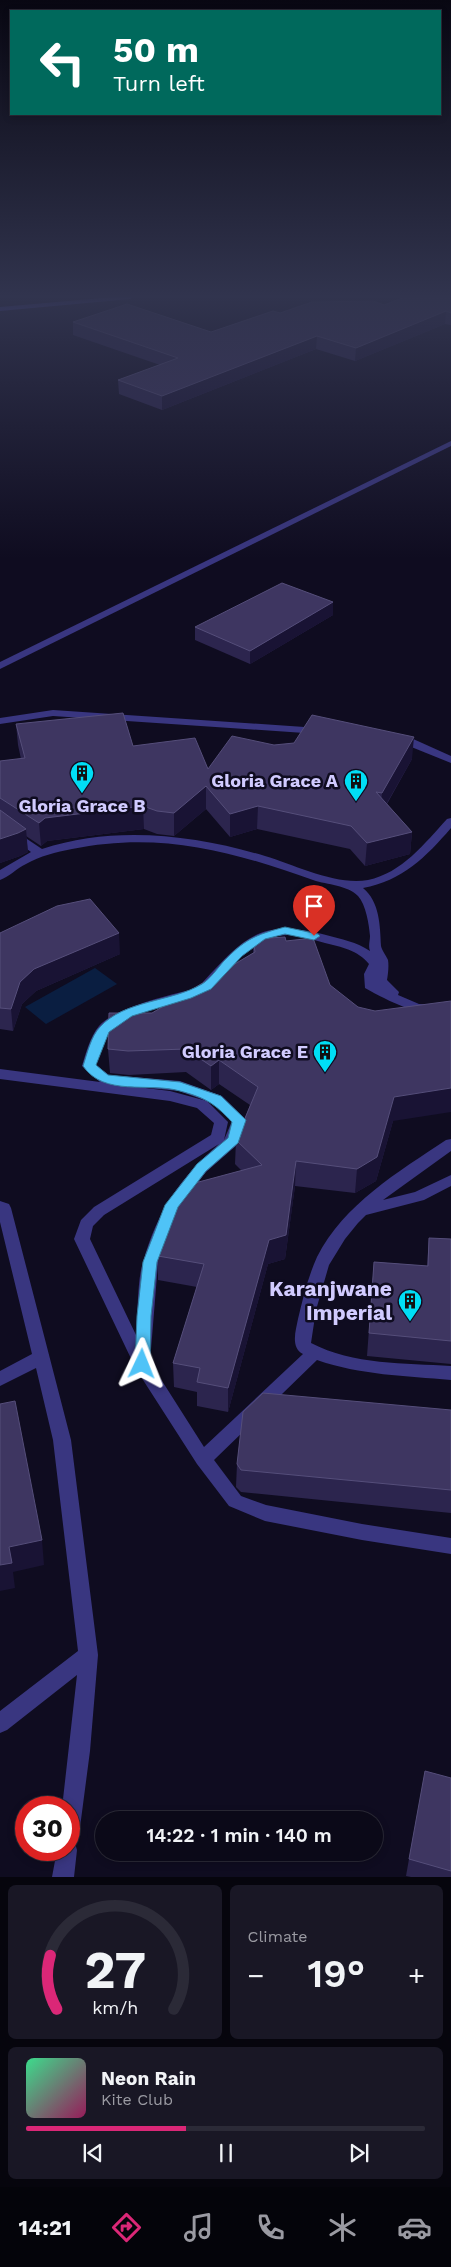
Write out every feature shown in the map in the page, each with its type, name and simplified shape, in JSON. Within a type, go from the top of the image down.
[{"type":"street","points":[[0,666],[451,443]]},
{"type":"street","points":[[0,721],[53,714],[326,732]]},
{"type":"street","points":[[386,736],[407,740],[451,760]]},
{"type":"street","points":[[0,876],[15,865],[41,854],[69,847],[137,839],[181,840],[214,846],[317,875],[335,883],[354,886],[373,883],[397,872],[424,852],[451,821]]},
{"type":"street","points":[[0,824],[41,854]]},
{"type":"street","points":[[354,886],[364,894],[370,906],[376,935],[375,948],[382,962],[381,982],[392,991],[412,1001],[451,1004]]},
{"type":"street","points":[[142,1364],[144,1316],[150,1262],[172,1205],[201,1168],[233,1140],[239,1120],[216,1099],[180,1086],[105,1079],[89,1066],[104,1029],[128,1013],[187,995],[207,986],[238,954],[260,937],[285,930],[345,943],[370,955],[376,964],[370,974],[370,985],[401,1003],[431,1011],[451,1010]]},
{"type":"street","points":[[0,1074],[170,1096],[202,1104],[221,1122],[218,1138],[99,1211],[86,1224],[82,1239],[142,1364],[203,1459],[235,1501],[265,1513],[362,1532],[451,1546]]},
{"type":"street","points":[[451,1144],[397,1180],[361,1211],[327,1253],[310,1300],[302,1341],[304,1348],[313,1354],[356,1364],[451,1373]]},
{"type":"street","points":[[361,1211],[419,1196],[451,1180]]},
{"type":"street","points":[[0,1207],[4,1208],[62,1440],[88,1656],[74,1796]]},
{"type":"street","points":[[203,1459],[313,1354]]},
{"type":"street","points":[[0,1379],[41,1357]]},
{"type":"street","points":[[0,1723],[88,1656]]},
{"type":"street","points":[[63,1877],[65,1861]]},
{"type":"water","points":[[95,968],[117,984],[46,1024],[25,1007]]},
{"type":"building","points":[[131,385],[191,385],[162,396]]},
{"type":"building","points":[[282,583],[333,602],[250,651],[195,627]]},
{"type":"building","points":[[123,713],[133,746],[195,738],[208,769],[232,736],[274,745],[294,743],[312,715],[414,737],[382,793],[376,792],[412,832],[367,843],[351,826],[258,806],[230,814],[206,786],[174,813],[157,811],[143,806],[45,818],[39,823],[0,798],[0,761],[25,758],[16,724]]},
{"type":"building","points":[[0,810],[26,829],[0,839]]},
{"type":"building","points":[[90,899],[119,933],[34,969],[20,982],[11,1009],[0,1008],[0,933],[57,906]]},
{"type":"building","points":[[285,937],[286,941],[313,938],[330,985],[358,1007],[375,1011],[451,1001],[451,1088],[394,1097],[377,1157],[357,1169],[296,1161],[286,1235],[269,1240],[228,1388],[197,1382],[200,1368],[173,1363],[204,1264],[158,1256],[158,1252],[180,1187],[262,1165],[236,1140],[258,1087],[219,1060],[211,1066],[186,1049],[128,1051],[108,1049],[109,1013],[152,1013],[255,952],[253,939]]},
{"type":"building","name":"Karanjwane Imperial","points":[[429,1238],[451,1239],[451,1341],[369,1333],[374,1262],[428,1266]]},
{"type":"building","points":[[263,1393],[451,1410],[451,1490],[241,1470],[237,1464],[243,1412]]},
{"type":"building","points":[[15,1401],[42,1540],[9,1547],[12,1563],[0,1565],[0,1404]]},
{"type":"building","points":[[425,1771],[451,1778],[451,1871],[409,1859]]},
{"type":"place","name":"Gloria Grace B","points":[[82,794]]},
{"type":"place","name":"Gloria Grace A","points":[[356,802]]},
{"type":"place","name":"Gloria Grace E","points":[[325,1073]]},
{"type":"place","name":"Karanjwane Imperial","points":[[410,1322]]},
{"type":"route","points":[[142,1364],[144,1316],[150,1262],[172,1205],[201,1168],[233,1140],[239,1120],[216,1099],[180,1086],[145,1081],[105,1079],[89,1066],[95,1048],[104,1029],[128,1013],[187,995],[207,986],[238,954],[260,937],[285,930],[314,936]]}]
